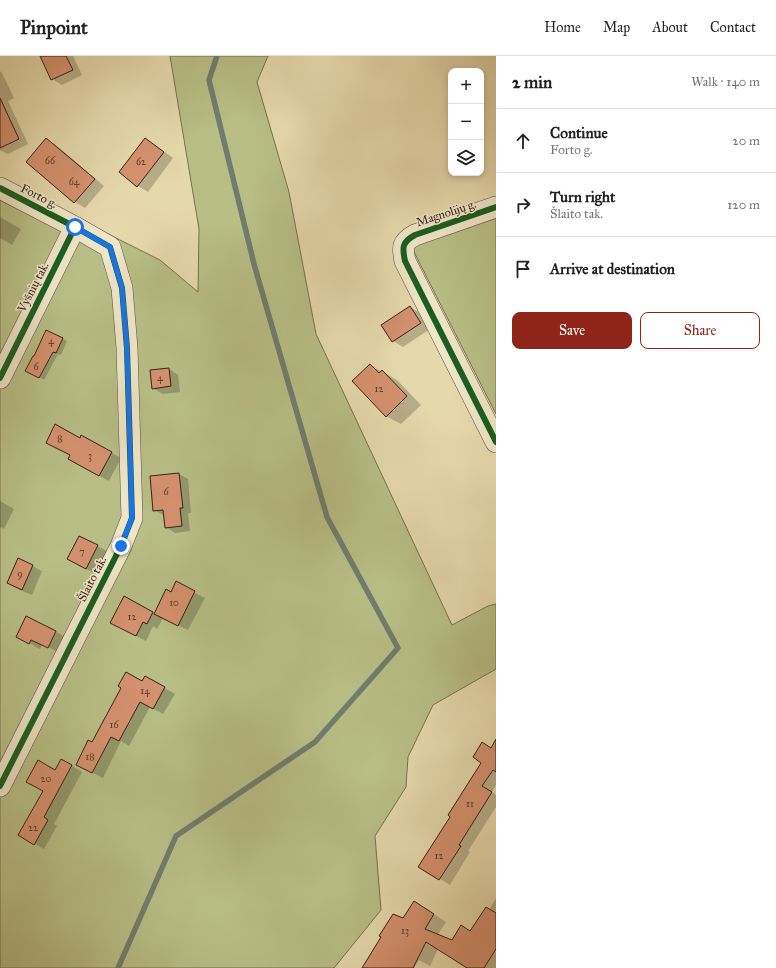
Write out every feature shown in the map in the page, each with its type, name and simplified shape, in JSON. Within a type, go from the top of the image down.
[{"type":"street","name":"Forto g.","points":[[0,188],[110,247]]},
{"type":"street","name":"Magnolijų g.","points":[[496,207],[415,235],[409,238],[402,251],[405,261],[496,442]]},
{"type":"street","name":"Vyšnių tak.","points":[[0,378],[75,227]]},
{"type":"street","name":"Šlaito tak.","points":[[0,786],[121,546],[132,518],[127,356],[122,288],[110,247]]},
{"type":"green space","points":[[170,56],[268,56],[257,82],[289,192],[316,334],[452,625],[488,606],[496,604],[496,669],[433,705],[408,757],[406,787],[375,836],[381,910],[334,968],[0,968],[0,180],[160,260],[198,292],[199,229]]},
{"type":"green space","points":[[496,212],[496,414],[411,246]]},
{"type":"building","points":[[40,56],[66,56],[73,70],[51,80]]},
{"type":"building","points":[[0,98],[19,139],[0,148]]},
{"type":"building","points":[[46,138],[95,179],[74,203],[26,162]]},
{"type":"building","points":[[145,138],[164,152],[137,187],[119,172]]},
{"type":"building","points":[[410,306],[421,323],[392,342],[381,325]]},
{"type":"building","points":[[46,330],[63,338],[56,353],[53,352],[39,378],[25,371]]},
{"type":"building","points":[[370,364],[379,373],[382,370],[407,396],[386,417],[352,381]]},
{"type":"building","points":[[169,368],[171,386],[152,389],[150,370]]},
{"type":"building","points":[[55,424],[80,438],[81,435],[112,452],[99,476],[68,459],[70,455],[46,443]]},
{"type":"building","points":[[179,473],[183,508],[180,508],[182,526],[165,528],[163,510],[153,511],[150,476]]},
{"type":"building","points":[[79,536],[98,545],[86,569],[67,559]]},
{"type":"building","points":[[18,558],[33,565],[22,590],[7,583]]},
{"type":"building","points":[[176,581],[195,591],[178,626],[154,614],[166,589],[171,592]]},
{"type":"building","points":[[124,596],[153,612],[147,624],[143,622],[136,636],[110,623]]},
{"type":"building","points":[[26,616],[56,631],[48,648],[31,640],[29,644],[16,637]]},
{"type":"building","points":[[126,672],[142,681],[145,676],[165,687],[153,709],[140,702],[119,741],[111,737],[92,773],[76,765],[88,740],[92,742],[121,688],[118,686]]},
{"type":"building","points":[[496,739],[496,772],[493,770],[482,786],[492,792],[459,845],[461,846],[439,880],[418,867],[450,817],[448,815],[481,763],[473,757],[482,742],[491,748]]},
{"type":"building","points":[[61,759],[72,765],[44,817],[48,820],[34,845],[18,835],[43,791],[26,782],[38,760],[55,770]]},
{"type":"building","points":[[414,901],[434,914],[425,929],[452,940],[461,925],[470,931],[486,907],[496,913],[496,949],[484,968],[467,968],[426,942],[413,968],[362,968],[393,914],[403,918]]},
{"type":"waterway","points":[[118,968],[176,836],[315,742],[398,648],[327,517],[254,264],[209,80],[217,56]]},
{"type":"cycle path","points":[[0,188],[110,247],[122,288],[127,348],[132,518],[121,546],[0,786]]},
{"type":"cycle path","points":[[496,207],[415,235],[405,243],[403,248],[405,261],[496,442]]},
{"type":"cycle path","points":[[0,378],[75,227]]},
{"type":"route","points":[[75,227],[110,247],[122,288],[127,348],[132,518],[121,546]]}]
